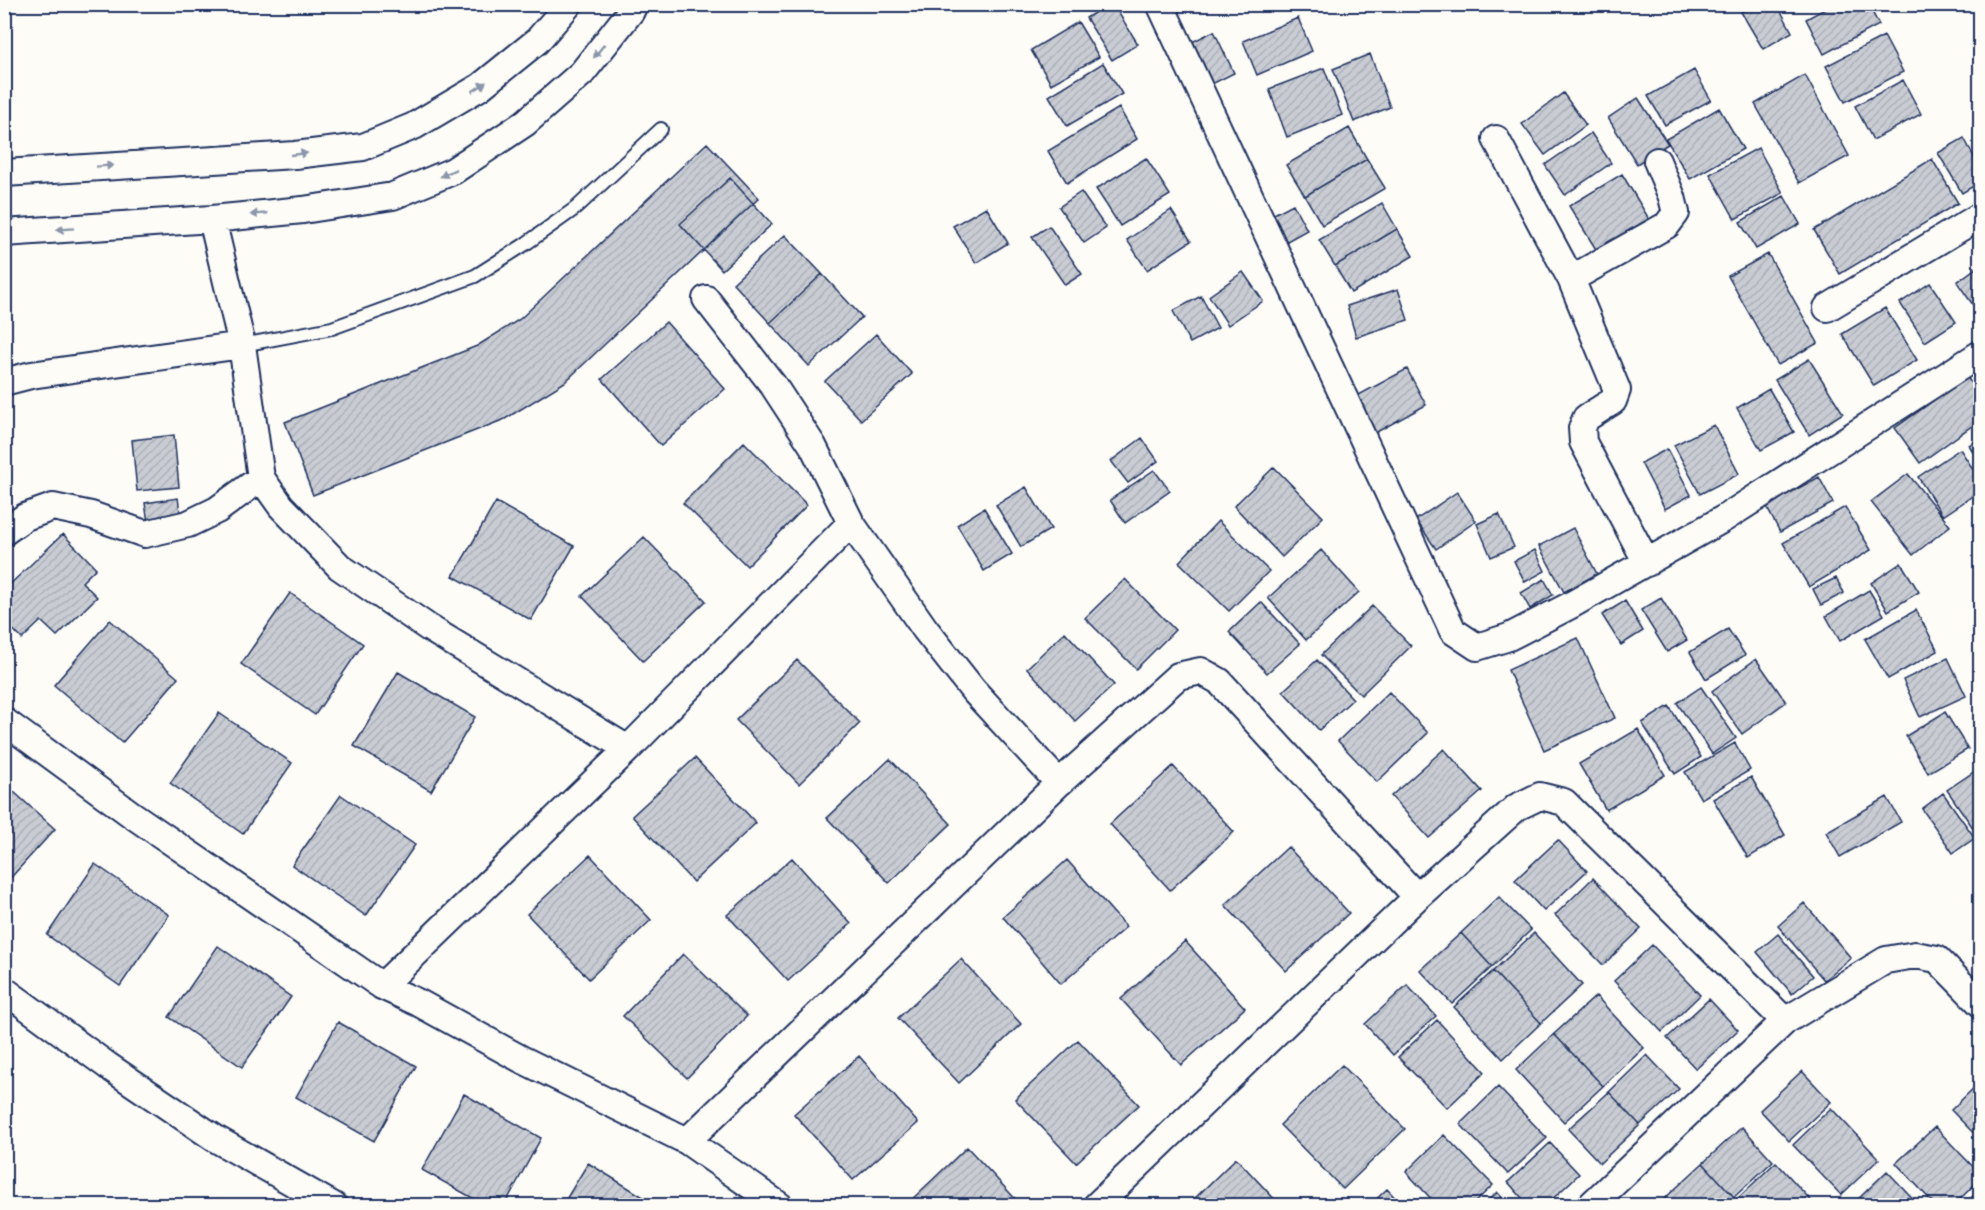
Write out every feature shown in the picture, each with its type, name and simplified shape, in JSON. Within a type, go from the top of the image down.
[{"type":"street","points":[[4,173],[295,155],[363,147],[414,126],[480,87],[537,41],[569,4]]},
{"type":"street","points":[[4,233],[212,219],[303,210],[393,196],[453,171],[525,123],[582,73],[631,11],[634,4]]},
{"type":"street","points":[[1160,4],[1453,631],[1477,647],[1509,637],[1723,519],[1978,362]]},
{"type":"street","points":[[1496,139],[1571,279],[1617,390],[1613,401],[1586,418],[1582,428],[1583,442],[1647,562]]},
{"type":"street","points":[[1571,279],[1667,225],[1676,213],[1657,161]]},
{"type":"street","points":[[1827,308],[1980,216]]},
{"type":"street","points":[[212,219],[242,345],[261,478],[281,506],[340,567],[429,628],[628,749]]},
{"type":"street","points":[[706,299],[773,385],[813,446],[851,523],[925,629],[973,690],[1059,783]]},
{"type":"street","points":[[4,382],[31,375],[242,345]]},
{"type":"street","points":[[4,532],[25,517],[53,507],[91,515],[146,534],[188,524],[217,510],[261,478]]},
{"type":"street","points":[[382,986],[628,749],[851,523]]},
{"type":"street","points":[[687,1141],[1059,783],[1178,676],[1201,671],[1220,681],[1417,897]]},
{"type":"street","points":[[4,721],[141,820],[382,986],[687,1141],[780,1206]]},
{"type":"street","points":[[1096,1206],[1417,897],[1517,807],[1540,796],[1564,802],[1785,1021]]},
{"type":"street","points":[[1590,1206],[1785,1021],[1887,960],[1915,955],[1938,959],[1980,1003]]},
{"type":"street","points":[[4,990],[108,1066],[216,1139],[334,1206]]},
{"type":"lane","points":[[242,345],[332,328],[475,276],[576,208],[661,129]]},
{"type":"building","points":[[1108,4],[1113,4],[1138,44],[1112,60],[1086,18]]},
{"type":"building","points":[[1755,4],[1777,4],[1792,32],[1763,49],[1741,12]]},
{"type":"building","points":[[1834,4],[1868,4],[1879,25],[1824,54],[1806,19]]},
{"type":"building","points":[[1298,18],[1312,51],[1257,75],[1243,41]]},
{"type":"building","points":[[1078,22],[1099,57],[1051,84],[1031,50]]},
{"type":"building","points":[[1214,31],[1234,73],[1206,87],[1186,45]]},
{"type":"building","points":[[1884,36],[1903,72],[1845,102],[1826,66]]},
{"type":"building","points":[[1370,54],[1390,107],[1354,122],[1333,69]]},
{"type":"building","points":[[1103,63],[1122,94],[1067,126],[1049,96]]},
{"type":"building","points":[[1324,68],[1342,115],[1287,137],[1269,89]]},
{"type":"building","points":[[1694,70],[1711,100],[1665,125],[1648,96]]},
{"type":"building","points":[[1805,75],[1849,156],[1799,183],[1755,104]]},
{"type":"building","points":[[1903,80],[1921,114],[1873,140],[1855,106]]},
{"type":"building","points":[[1563,93],[1586,125],[1545,155],[1522,124]]},
{"type":"building","points":[[1638,98],[1668,144],[1637,164],[1608,118]]},
{"type":"building","points":[[1119,108],[1137,139],[1067,183],[1048,151]]},
{"type":"building","points":[[1719,108],[1743,149],[1690,179],[1666,139]]},
{"type":"building","points":[[1349,128],[1367,159],[1305,196],[1286,165]]},
{"type":"building","points":[[1591,133],[1611,163],[1565,195],[1545,165]]},
{"type":"building","points":[[1964,138],[1980,168],[1980,182],[1962,193],[1938,153]]},
{"type":"building","points":[[707,143],[759,198],[565,382],[505,419],[313,495],[285,422],[477,346],[520,319]]},
{"type":"building","points":[[1758,148],[1783,193],[1735,219],[1710,174]]},
{"type":"building","points":[[1146,158],[1170,195],[1120,226],[1096,189]]},
{"type":"building","points":[[1367,159],[1385,188],[1322,225],[1305,196]]},
{"type":"building","points":[[1932,159],[1958,203],[1840,274],[1814,230]]},
{"type":"building","points":[[1622,174],[1649,219],[1597,251],[1569,206]]},
{"type":"building","points":[[730,178],[772,224],[722,270],[680,224]]},
{"type":"building","points":[[1081,192],[1106,228],[1084,243],[1059,207]]},
{"type":"building","points":[[1784,196],[1800,224],[1756,249],[1740,222]]},
{"type":"building","points":[[1382,203],[1397,229],[1335,266],[1319,240]]},
{"type":"building","points":[[1293,204],[1307,230],[1280,245],[1266,218]]},
{"type":"building","points":[[986,207],[1008,243],[976,263],[953,226]]},
{"type":"building","points":[[1171,210],[1191,241],[1147,270],[1127,240]]},
{"type":"building","points":[[1049,226],[1082,274],[1065,285],[1032,237]]},
{"type":"building","points":[[1397,229],[1413,256],[1351,293],[1335,266]]},
{"type":"building","points":[[785,235],[822,274],[770,323],[733,283]]},
{"type":"building","points":[[1768,254],[1818,343],[1778,365],[1728,276]]},
{"type":"building","points":[[1980,265],[1980,315],[1957,282]]},
{"type":"building","points":[[1243,272],[1263,301],[1228,325],[1209,296]]},
{"type":"building","points":[[822,274],[862,317],[809,366],[770,323]]},
{"type":"building","points":[[1930,283],[1956,322],[1925,342],[1900,303]]},
{"type":"building","points":[[1398,289],[1408,320],[1356,337],[1347,306]]},
{"type":"building","points":[[1201,296],[1218,328],[1190,343],[1173,311]]},
{"type":"building","points":[[1885,308],[1917,360],[1874,386],[1842,334]]},
{"type":"building","points":[[666,322],[725,389],[661,446],[602,379]]},
{"type":"building","points":[[876,334],[912,374],[861,420],[825,381]]},
{"type":"building","points":[[1809,359],[1843,413],[1809,435],[1775,380]]},
{"type":"building","points":[[1407,369],[1426,405],[1375,433],[1355,397]]},
{"type":"building","points":[[1967,377],[1980,396],[1980,420],[1920,463],[1895,428]]},
{"type":"building","points":[[1769,389],[1794,432],[1761,450],[1737,408]]},
{"type":"building","points":[[1714,425],[1739,474],[1700,494],[1674,445]]},
{"type":"building","points":[[174,435],[179,487],[137,491],[132,440]]},
{"type":"building","points":[[1142,438],[1158,461],[1128,483],[1111,461]]},
{"type":"building","points":[[1980,438],[1980,463],[1969,445]]},
{"type":"building","points":[[744,442],[807,505],[747,566],[683,503]]},
{"type":"building","points":[[1667,449],[1691,495],[1665,509],[1641,463]]},
{"type":"building","points":[[1960,449],[1980,480],[1980,491],[1943,516],[1918,477]]},
{"type":"building","points":[[1274,467],[1323,517],[1282,557],[1234,506]]},
{"type":"building","points":[[1154,470],[1170,491],[1125,523],[1110,500]]},
{"type":"building","points":[[1908,474],[1950,526],[1913,555],[1871,502]]},
{"type":"building","points":[[1819,477],[1833,503],[1780,532],[1766,506]]},
{"type":"building","points":[[1026,487],[1051,529],[1021,547],[996,505]]},
{"type":"building","points":[[1457,492],[1476,521],[1436,549],[1416,520]]},
{"type":"building","points":[[178,498],[182,525],[149,529],[145,503]]},
{"type":"building","points":[[496,502],[574,546],[531,620],[453,576]]},
{"type":"building","points":[[1845,507],[1871,550],[1809,587],[1783,543]]},
{"type":"building","points":[[984,508],[1012,554],[984,571],[957,525]]},
{"type":"building","points":[[1499,514],[1514,547],[1491,557],[1477,524]]},
{"type":"building","points":[[1218,521],[1269,571],[1229,611],[1179,562]]},
{"type":"building","points":[[1573,528],[1597,574],[1564,592],[1539,546]]},
{"type":"building","points":[[63,534],[96,568],[82,582],[97,597],[57,636],[41,621],[22,639],[4,620],[4,590]]},
{"type":"building","points":[[644,537],[706,601],[643,661],[582,596]]},
{"type":"building","points":[[1321,550],[1359,592],[1306,640],[1268,598]]},
{"type":"building","points":[[1535,550],[1545,571],[1525,582],[1514,561]]},
{"type":"building","points":[[1901,563],[1919,592],[1888,611],[1871,583]]},
{"type":"building","points":[[1836,578],[1844,593],[1821,605],[1813,589]]},
{"type":"building","points":[[1125,579],[1175,630],[1136,669],[1085,618]]},
{"type":"building","points":[[1544,579],[1553,595],[1530,609],[1521,593]]},
{"type":"building","points":[[1869,590],[1884,615],[1840,641],[1826,616]]},
{"type":"building","points":[[290,593],[363,644],[315,715],[241,664]]},
{"type":"building","points":[[1661,598],[1687,640],[1667,652],[1641,610]]},
{"type":"building","points":[[1625,601],[1643,631],[1621,645],[1602,615]]},
{"type":"building","points":[[1261,602],[1300,644],[1267,673],[1229,632]]},
{"type":"building","points":[[1372,606],[1411,646],[1361,695],[1321,655]]},
{"type":"building","points":[[1916,610],[1938,651],[1888,679],[1865,639]]},
{"type":"building","points":[[110,620],[178,678],[122,743],[54,685]]},
{"type":"building","points":[[1728,629],[1745,655],[1706,679],[1690,652]]},
{"type":"building","points":[[1065,632],[1114,685],[1075,721],[1027,668]]},
{"type":"building","points":[[1578,638],[1615,718],[1544,750],[1508,670]]},
{"type":"building","points":[[1948,658],[1966,696],[1920,717],[1903,680]]},
{"type":"building","points":[[1756,659],[1786,702],[1742,734],[1712,691]]},
{"type":"building","points":[[797,660],[860,723],[799,784],[736,720]]},
{"type":"building","points":[[1317,660],[1353,699],[1319,730],[1283,691]]},
{"type":"building","points":[[398,672],[475,717],[431,791],[354,746]]},
{"type":"building","points":[[1701,687],[1736,738],[1712,754],[1677,703]]},
{"type":"building","points":[[1389,692],[1428,733],[1377,782],[1338,741]]},
{"type":"building","points":[[1669,706],[1701,757],[1675,774],[1642,723]]},
{"type":"building","points":[[1945,712],[1968,749],[1928,773],[1906,736]]},
{"type":"building","points":[[219,713],[292,763],[243,834],[170,783]]},
{"type":"building","points":[[1638,729],[1665,775],[1606,810],[1579,764]]},
{"type":"building","points":[[1735,743],[1750,770],[1701,799],[1685,772]]},
{"type":"building","points":[[1444,749],[1482,791],[1429,838],[1391,796]]},
{"type":"building","points":[[695,758],[756,823],[693,882],[632,816]]},
{"type":"building","points":[[890,759],[951,824],[889,883],[827,818]]},
{"type":"building","points":[[1173,766],[1234,832],[1170,890],[1110,824]]},
{"type":"building","points":[[1975,771],[1980,779],[1980,834],[1978,835],[1947,790]]},
{"type":"building","points":[[1751,777],[1785,835],[1748,858],[1713,799]]},
{"type":"building","points":[[4,783],[55,829],[4,885]]},
{"type":"building","points":[[1943,793],[1975,838],[1953,853],[1922,809]]},
{"type":"building","points":[[341,795],[415,845],[366,916],[292,865]]},
{"type":"building","points":[[1887,797],[1901,822],[1840,857],[1826,832]]},
{"type":"building","points":[[1558,840],[1587,871],[1544,911],[1515,880]]},
{"type":"building","points":[[1288,847],[1349,913],[1286,971],[1225,905]]},
{"type":"building","points":[[590,855],[651,920],[589,979],[527,914]]},
{"type":"building","points":[[792,858],[851,924],[788,981],[727,915]]},
{"type":"building","points":[[1067,860],[1126,927],[1061,984],[1003,917]]},
{"type":"building","points":[[95,864],[169,915],[120,986],[47,935]]},
{"type":"building","points":[[1593,878],[1641,929],[1603,965],[1555,915]]},
{"type":"building","points":[[1499,897],[1531,930],[1492,967],[1461,933]]},
{"type":"building","points":[[1804,903],[1851,958],[1824,980],[1778,926]]},
{"type":"building","points":[[1461,933],[1492,967],[1452,1004],[1420,970]]},
{"type":"building","points":[[1534,933],[1582,985],[1541,1023],[1493,971]]},
{"type":"building","points":[[1778,934],[1813,976],[1792,994],[1757,952]]},
{"type":"building","points":[[1185,941],[1245,1008],[1181,1065],[1121,999]]},
{"type":"building","points":[[1652,945],[1700,995],[1662,1032],[1614,981]]},
{"type":"building","points":[[218,946],[291,997],[242,1067],[169,1017]]},
{"type":"building","points":[[683,954],[747,1016],[687,1078],[623,1016]]},
{"type":"building","points":[[961,959],[1021,1024],[959,1083],[898,1018]]},
{"type":"building","points":[[1493,971],[1541,1023],[1503,1059],[1454,1007]]},
{"type":"building","points":[[1407,985],[1436,1016],[1393,1055],[1365,1024]]},
{"type":"building","points":[[1596,996],[1644,1048],[1603,1086],[1554,1034]]},
{"type":"building","points":[[1709,999],[1738,1030],[1696,1069],[1667,1038]]},
{"type":"building","points":[[1437,1020],[1485,1072],[1447,1108],[1398,1057]]},
{"type":"building","points":[[338,1022],[416,1066],[374,1141],[296,1097]]},
{"type":"building","points":[[1554,1034],[1603,1086],[1564,1122],[1516,1070]]},
{"type":"building","points":[[1078,1040],[1139,1105],[1076,1163],[1015,1099]]},
{"type":"building","points":[[1647,1055],[1679,1089],[1640,1125],[1609,1092]]},
{"type":"building","points":[[859,1056],[918,1123],[853,1180],[794,1114]]},
{"type":"building","points":[[1342,1065],[1405,1129],[1343,1189],[1280,1125]]},
{"type":"building","points":[[1802,1071],[1831,1102],[1789,1141],[1760,1110]]},
{"type":"building","points":[[1980,1082],[1980,1140],[1951,1110]]},
{"type":"building","points":[[1498,1087],[1547,1138],[1508,1174],[1460,1124]]},
{"type":"building","points":[[1609,1092],[1640,1125],[1600,1163],[1568,1129]]},
{"type":"building","points":[[464,1094],[541,1138],[504,1206],[487,1206],[422,1170]]},
{"type":"building","points":[[1831,1108],[1879,1159],[1841,1195],[1793,1145]]},
{"type":"building","points":[[1742,1127],[1773,1161],[1734,1197],[1703,1163]]},
{"type":"building","points":[[1935,1127],[1980,1174],[1980,1179],[1953,1206],[1936,1206],[1896,1163]]},
{"type":"building","points":[[1444,1135],[1493,1185],[1471,1206],[1438,1206],[1406,1172]]},
{"type":"building","points":[[1550,1143],[1579,1174],[1545,1206],[1529,1206],[1508,1182]]},
{"type":"building","points":[[967,1147],[1022,1206],[905,1206]]},
{"type":"building","points":[[1236,1158],[1281,1206],[1187,1206]]},
{"type":"building","points":[[1776,1162],[1816,1206],[1739,1206],[1735,1201]]},
{"type":"building","points":[[588,1163],[658,1206],[562,1206]]},
{"type":"building","points":[[1703,1163],[1734,1197],[1725,1206],[1667,1206],[1662,1201]]},
{"type":"building","points":[[1887,1171],[1920,1206],[1851,1206]]},
{"type":"building","points":[[1387,1189],[1403,1206],[1369,1206]]},
{"type":"building","points":[[1980,1189],[1980,1206],[1963,1206]]},
{"type":"building","points":[[1497,1192],[1510,1206],[1483,1206]]}]
